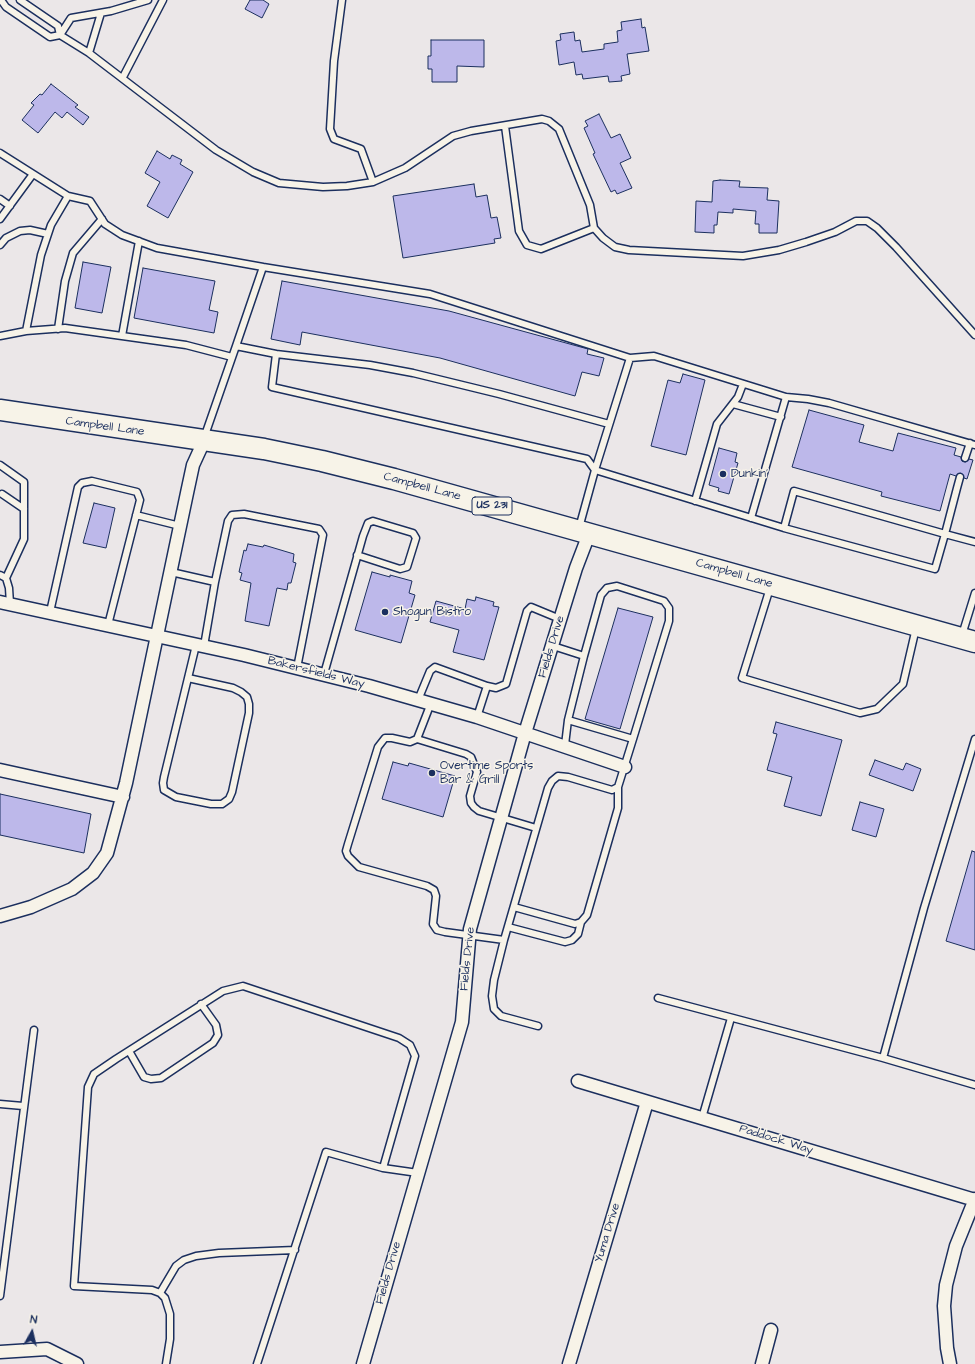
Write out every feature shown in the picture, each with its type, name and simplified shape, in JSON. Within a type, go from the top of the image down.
[{"type":"main road","name":"Campbell Lane","points":[[0,410],[264,450],[322,461],[402,481],[968,640]]},
{"type":"street","points":[[0,916],[31,907],[84,882],[94,873],[107,853],[122,797],[194,465],[204,441]]},
{"type":"street","name":"Fields Drive","points":[[363,1364],[462,1022],[470,936],[501,818],[525,733],[576,568],[584,532]]},
{"type":"street","name":"Bakersfields Way","points":[[5,603],[108,624],[324,674],[477,717],[565,745],[625,767]]},
{"type":"street","points":[[0,770],[122,797]]},
{"type":"street","name":"Paddock Way","points":[[578,1081],[975,1200]]},
{"type":"street","name":"Yuma Drive","points":[[569,1364],[647,1102]]},
{"type":"street","points":[[950,1364],[947,1348],[944,1306],[946,1285],[956,1246],[975,1200]]},
{"type":"street","points":[[762,1364],[772,1330]]},
{"type":"street","points":[[0,1352],[47,1349],[77,1364]]},
{"type":"lane","points":[[1,0],[6,8],[50,37],[60,35],[89,53],[123,77],[216,150],[253,172],[279,183],[300,186],[347,186],[373,182],[405,168],[453,136],[471,131],[542,119],[548,121],[558,129],[590,205],[594,228],[603,238],[615,247],[629,250],[743,256],[799,244],[835,232],[856,221],[867,221],[878,228],[975,335]]},
{"type":"lane","points":[[20,0],[58,26],[60,35]]},
{"type":"lane","points":[[60,35],[71,18],[101,13],[148,0]]},
{"type":"lane","points":[[123,77],[163,0]]},
{"type":"lane","points":[[342,0],[334,61],[330,129],[334,139],[360,149],[373,182]]},
{"type":"lane","points":[[89,53],[101,13]]},
{"type":"lane","points":[[31,25],[40,14]]},
{"type":"lane","points":[[505,126],[519,231],[527,245],[541,249],[594,228]]},
{"type":"lane","points":[[0,153],[68,196],[90,201],[105,224],[122,235],[157,248],[430,294],[630,358],[654,356],[786,398],[808,398],[830,403],[972,444],[965,458]]},
{"type":"lane","points":[[0,219],[33,174]]},
{"type":"lane","points":[[26,331],[41,255],[48,234],[68,196]]},
{"type":"lane","points":[[0,199],[10,206]]},
{"type":"lane","points":[[58,328],[65,281],[73,253],[102,219]]},
{"type":"lane","points":[[0,245],[6,238],[20,231],[30,230],[48,234]]},
{"type":"lane","points":[[122,336],[139,241]]},
{"type":"lane","points":[[204,441],[263,267]]},
{"type":"lane","points":[[0,336],[26,331],[65,328],[186,345],[232,357]]},
{"type":"lane","points":[[236,346],[276,354],[370,365],[413,373],[499,394],[609,424]]},
{"type":"lane","points":[[276,354],[272,387],[587,459],[595,470],[784,528],[935,569],[960,477]]},
{"type":"lane","points":[[584,532],[595,470],[630,358]]},
{"type":"lane","points":[[695,501],[717,424],[733,404],[743,384]]},
{"type":"lane","points":[[751,518],[786,398]]},
{"type":"lane","points":[[733,404],[781,417]]},
{"type":"lane","points":[[0,465],[24,482],[24,539],[3,577],[10,588],[5,603]]},
{"type":"lane","points":[[50,612],[78,487],[82,483],[92,481],[137,492],[140,500],[108,624]]},
{"type":"lane","points":[[784,528],[794,491],[975,542]]},
{"type":"lane","points":[[2,494],[24,509]]},
{"type":"lane","points":[[188,678],[237,690],[247,698],[249,704],[249,713],[232,792],[228,799],[222,804],[211,804],[176,797],[164,790],[164,777],[188,678],[200,646],[228,521],[232,514],[244,514],[319,529],[323,535],[297,668]]},
{"type":"lane","points":[[136,515],[180,526]]},
{"type":"lane","points":[[324,674],[358,555],[368,523],[373,521],[413,533],[416,538],[406,567],[400,569],[358,555]]},
{"type":"lane","points":[[171,572],[215,582]]},
{"type":"lane","points":[[771,585],[742,678],[860,713],[877,709],[903,684],[916,626]]},
{"type":"lane","points":[[508,927],[565,942],[572,940],[578,934],[581,922],[587,915],[591,905],[618,808],[618,787],[670,621],[669,608],[664,601],[617,586],[607,588],[601,595],[568,720],[565,745]]},
{"type":"lane","points":[[968,640],[975,593]]},
{"type":"lane","points":[[418,700],[430,671],[434,667],[487,686],[496,688],[506,684],[527,611],[531,607],[560,619]]},
{"type":"lane","points":[[553,646],[584,656]]},
{"type":"lane","points":[[477,717],[487,686]]},
{"type":"lane","points":[[417,740],[431,703]]},
{"type":"lane","points":[[568,720],[633,739]]},
{"type":"lane","points":[[504,940],[437,930],[434,924],[436,896],[434,890],[427,886],[359,867],[348,856],[346,851],[378,747],[386,738],[392,738],[410,742],[417,740],[466,754],[471,757],[477,772],[470,796],[471,803],[479,811],[536,828]]},
{"type":"lane","points":[[883,1058],[924,908],[975,739]]},
{"type":"lane","points":[[538,1026],[501,1016],[494,1009],[492,996],[494,980],[504,940],[548,788],[552,781],[558,776],[568,777],[612,790],[618,787]]},
{"type":"lane","points":[[514,907],[575,924],[581,922]]},
{"type":"lane","points":[[168,1363],[170,1314],[165,1298],[160,1293],[152,1290],[74,1286],[90,1081],[94,1074],[223,990],[243,986],[399,1038],[410,1045],[415,1056],[415,1062],[383,1168]]},
{"type":"lane","points":[[658,998],[883,1058],[975,1085]]},
{"type":"lane","points":[[129,1051],[144,1077],[151,1079],[161,1078],[214,1043],[218,1035],[216,1025],[201,1004]]},
{"type":"lane","points":[[702,1118],[731,1018]]},
{"type":"lane","points":[[0,1296],[23,1106],[34,1030]]},
{"type":"lane","points":[[0,1104],[23,1106]]},
{"type":"lane","points":[[257,1364],[326,1152],[383,1168],[418,1173]]},
{"type":"lane","points":[[160,1293],[176,1266],[184,1260],[196,1256],[219,1253],[295,1250]]},
{"type":"building","points":[[250,0],[263,0],[269,4],[262,18],[245,9]]},
{"type":"building","points":[[641,19],[642,28],[645,27],[649,51],[627,54],[630,74],[621,76],[622,81],[609,82],[608,76],[583,79],[582,74],[576,75],[574,62],[559,65],[556,41],[561,40],[560,34],[574,32],[575,41],[580,40],[582,52],[604,49],[604,44],[618,42],[617,31],[622,30],[621,22]]},
{"type":"building","points":[[431,40],[484,40],[484,67],[457,66],[457,82],[432,82],[432,69],[428,69],[428,56],[431,56]]},
{"type":"building","points":[[51,84],[78,105],[75,107],[89,117],[83,125],[67,112],[62,118],[55,112],[38,133],[22,120],[34,105],[31,103],[40,94],[42,95]]},
{"type":"building","points":[[599,114],[611,138],[620,134],[631,158],[620,163],[632,188],[617,194],[615,190],[611,192],[593,154],[595,153],[584,128],[588,126],[585,121]]},
{"type":"building","points":[[157,151],[170,159],[172,155],[182,160],[180,164],[193,172],[168,218],[147,206],[160,182],[145,173]]},
{"type":"building","points":[[713,181],[740,181],[739,187],[768,188],[767,200],[779,201],[777,233],[759,233],[759,224],[755,224],[756,211],[733,209],[733,213],[718,212],[717,225],[714,225],[714,233],[695,232],[696,201],[712,202]]},
{"type":"building","points":[[474,184],[476,197],[487,195],[491,218],[497,217],[501,238],[494,239],[495,243],[403,258],[393,196]]},
{"type":"building","points":[[83,262],[111,267],[102,313],[75,308]]},
{"type":"building","points":[[143,268],[215,281],[209,310],[218,312],[214,333],[134,318]]},
{"type":"building","points":[[282,281],[449,311],[588,349],[587,354],[604,358],[599,376],[582,372],[575,396],[440,358],[302,332],[300,345],[271,339]]},
{"type":"building","points":[[683,374],[705,380],[686,455],[651,446],[668,380],[680,383]]},
{"type":"building","points":[[809,410],[864,425],[859,442],[893,451],[898,433],[956,448],[954,455],[961,457],[962,461],[966,462],[969,459],[973,460],[967,479],[964,478],[961,473],[956,476],[950,474],[940,511],[881,496],[882,492],[792,467]]},
{"type":"building","name":"Dunkin'","points":[[719,448],[737,453],[735,462],[738,463],[729,494],[718,491],[719,488],[709,485]]},
{"type":"building","points":[[94,503],[115,508],[106,548],[83,543]]},
{"type":"building","points":[[248,544],[263,547],[264,545],[294,554],[293,562],[296,563],[291,583],[288,583],[287,590],[277,588],[269,626],[245,621],[251,583],[240,580],[242,573],[239,572],[244,550],[246,551]]},
{"type":"building","name":"Shogun Bistro","points":[[372,572],[412,581],[409,593],[415,595],[401,643],[355,630]]},
{"type":"building","points":[[476,597],[494,602],[493,606],[499,607],[484,660],[453,652],[459,630],[430,622],[436,601],[465,609],[467,599],[475,601]]},
{"type":"building","points":[[618,608],[653,617],[620,729],[585,719]]},
{"type":"building","points":[[776,722],[842,740],[821,816],[784,806],[792,777],[767,770],[777,734],[773,733]]},
{"type":"building","points":[[875,760],[903,770],[906,763],[921,769],[913,791],[869,775]]},
{"type":"building","points":[[393,762],[408,766],[409,763],[455,776],[443,817],[382,799]]},
{"type":"building","points":[[0,794],[91,814],[84,853],[0,835]]},
{"type":"building","points":[[860,802],[884,809],[876,837],[852,830]]},
{"type":"building","points":[[972,851],[975,852],[975,950],[946,941]]},
{"type":"place","name":"Dunkin'","points":[[723,474]]},
{"type":"place","name":"Shogun Bistro","points":[[385,612]]},
{"type":"place","name":"Overtime Sports Bar & Grill","points":[[432,773]]}]
